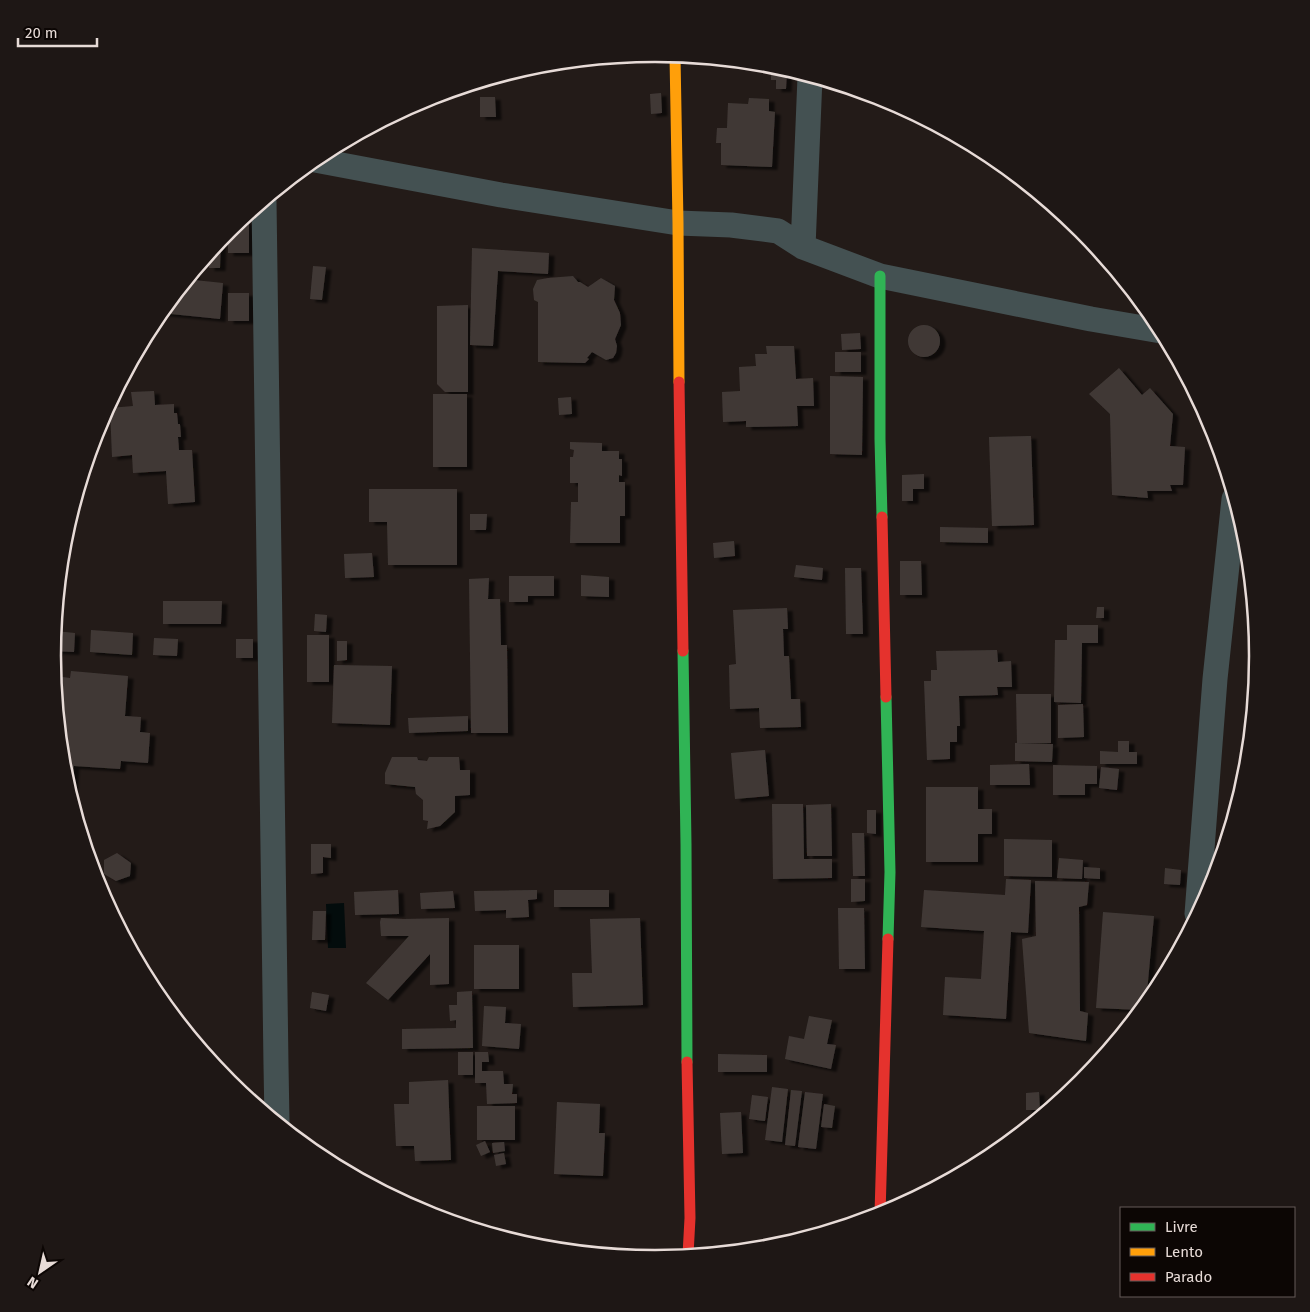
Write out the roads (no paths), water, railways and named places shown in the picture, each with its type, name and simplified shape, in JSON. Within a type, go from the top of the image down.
[{"type":"street","points":[[676,63],[679,452],[690,1218],[688,1248]]},
{"type":"street","points":[[803,247],[810,82]]},
{"type":"street","points":[[325,162],[501,195],[678,223],[778,231],[803,247],[880,276],[1151,329]]},
{"type":"street","points":[[264,210],[275,1035],[278,1113]]},
{"type":"street","points":[[880,276],[880,439],[890,872],[880,1206]]},
{"type":"street","points":[[1198,896],[1215,680],[1232,517]]}]
